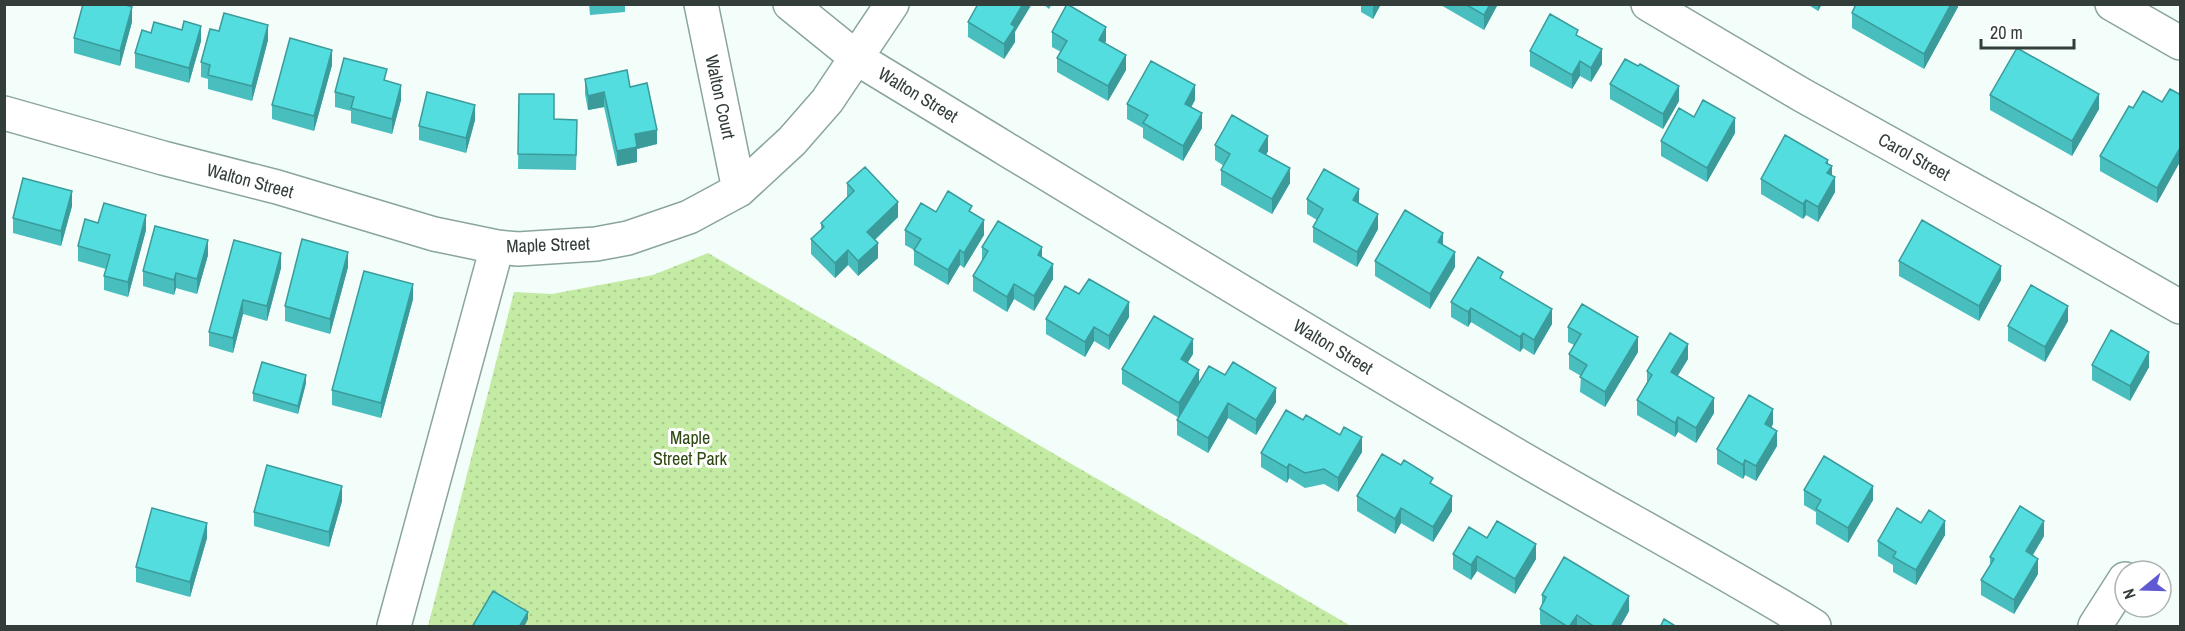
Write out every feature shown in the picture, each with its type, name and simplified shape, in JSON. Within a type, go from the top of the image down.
[{"type":"street","name":"Walton Court","points":[[701,4],[739,190]]},
{"type":"street","points":[[790,4],[858,58]]},
{"type":"street","name":"Maple Street","points":[[394,627],[497,247],[518,249],[596,244],[628,238],[689,217],[739,190],[792,141],[827,101],[858,58],[892,4]]},
{"type":"street","name":"Carol Street","points":[[1648,4],[1802,95],[2181,307]]},
{"type":"street","points":[[2112,4],[2181,43]]},
{"type":"street","name":"Walton Street","points":[[858,58],[1310,333],[1512,453],[1767,597],[1814,627]]},
{"type":"street","name":"Walton Street","points":[[4,113],[163,158],[277,187],[434,234],[497,247]]},
{"type":"street","points":[[2095,627],[2113,598]]},
{"type":"green space","name":"Maple Street Park","points":[[708,253],[1351,626],[428,626],[514,292],[552,294],[653,275]]},
{"type":"building","points":[[83,4],[123,4],[132,7],[120,51],[74,38]]},
{"type":"building","points":[[978,4],[1023,4],[1011,24],[1015,27],[1004,44],[968,22]]},
{"type":"building","points":[[1067,4],[1106,27],[1099,40],[1126,55],[1108,86],[1057,58],[1067,41],[1052,32]]},
{"type":"building","points":[[1465,4],[1490,4],[1484,15]]},
{"type":"building","points":[[1856,4],[1951,4],[1924,54],[1852,13]]},
{"type":"building","points":[[224,13],[268,25],[252,86],[208,75],[210,65],[201,62],[210,29],[219,31]]},
{"type":"building","points":[[1550,14],[1578,30],[1576,35],[1602,49],[1591,68],[1580,61],[1572,75],[1530,51]]},
{"type":"building","points":[[184,21],[201,26],[189,68],[135,53],[142,30],[151,33],[154,22],[182,30]]},
{"type":"building","points":[[290,38],[332,50],[314,116],[272,105]]},
{"type":"building","points":[[2017,48],[2099,94],[2072,141],[1990,95]]},
{"type":"building","points":[[344,58],[387,69],[384,80],[401,85],[392,119],[351,108],[354,97],[335,92]]},
{"type":"building","points":[[1625,59],[1638,66],[1640,64],[1679,86],[1663,114],[1610,84]]},
{"type":"building","points":[[1151,61],[1195,85],[1185,104],[1202,113],[1183,146],[1143,123],[1148,115],[1127,104]]},
{"type":"building","points":[[627,70],[630,87],[647,83],[657,130],[635,134],[637,147],[617,151],[604,92],[588,96],[585,79]]},
{"type":"building","points":[[2170,89],[2181,95],[2181,146],[2157,188],[2100,156],[2129,106],[2133,108],[2143,91],[2162,102]]},
{"type":"building","points":[[427,92],[475,105],[466,138],[419,126]]},
{"type":"building","points":[[519,94],[554,94],[554,119],[577,120],[576,155],[518,154]]},
{"type":"building","points":[[1703,100],[1735,118],[1707,168],[1661,141],[1679,108],[1694,117]]},
{"type":"building","points":[[1232,115],[1268,136],[1259,151],[1290,168],[1272,199],[1221,170],[1230,154],[1215,145]]},
{"type":"building","points":[[1785,135],[1828,160],[1826,163],[1832,166],[1827,173],[1835,177],[1818,207],[1806,200],[1803,204],[1761,179]]},
{"type":"building","points":[[865,167],[898,202],[867,232],[878,243],[858,261],[848,250],[835,263],[811,239],[824,227],[821,223],[854,191],[847,183]]},
{"type":"building","points":[[1324,169],[1359,189],[1353,200],[1378,214],[1357,252],[1313,227],[1323,209],[1307,199]]},
{"type":"building","points":[[23,178],[72,191],[61,231],[13,218]]},
{"type":"building","points":[[948,191],[972,206],[969,211],[984,220],[964,253],[960,250],[948,270],[914,250],[921,239],[905,230],[921,203],[936,212]]},
{"type":"building","points":[[104,203],[146,215],[128,282],[104,276],[110,255],[78,246],[85,219],[98,223]]},
{"type":"building","points":[[1405,210],[1443,233],[1438,242],[1455,252],[1430,294],[1375,261]]},
{"type":"building","points":[[1922,220],[2001,266],[1979,306],[1899,261]]},
{"type":"building","points":[[998,221],[1042,247],[1038,255],[1053,264],[1034,296],[1014,284],[1007,297],[973,276],[988,251],[982,247]]},
{"type":"building","points":[[155,226],[208,240],[197,279],[176,273],[174,280],[143,271]]},
{"type":"building","points":[[302,239],[348,252],[330,319],[285,306]]},
{"type":"building","points":[[234,240],[281,253],[267,306],[243,300],[233,338],[209,332]]},
{"type":"building","points":[[1478,257],[1503,272],[1500,278],[1552,309],[1534,340],[1523,333],[1520,337],[1471,308],[1468,312],[1451,302]]},
{"type":"building","points":[[364,271],[413,284],[381,403],[332,390]]},
{"type":"building","points":[[1089,279],[1129,302],[1109,336],[1094,327],[1085,342],[1046,319],[1065,286],[1079,294]]},
{"type":"building","points":[[2031,285],[2068,306],[2045,347],[2008,326]]},
{"type":"building","points":[[1582,304],[1638,337],[1605,392],[1580,377],[1587,365],[1569,354],[1581,334],[1568,327]]},
{"type":"building","points":[[1154,316],[1193,339],[1181,359],[1199,370],[1179,403],[1122,369]]},
{"type":"building","points":[[2111,330],[2149,352],[2130,386],[2092,365]]},
{"type":"building","points":[[1670,333],[1688,344],[1671,372],[1714,398],[1696,428],[1678,417],[1675,423],[1637,400],[1652,375],[1647,371]]},
{"type":"building","points":[[262,362],[306,375],[298,406],[253,393]]},
{"type":"building","points":[[1233,362],[1276,388],[1256,420],[1228,403],[1208,438],[1177,420],[1209,366],[1225,375]]},
{"type":"building","points":[[1749,395],[1773,409],[1765,424],[1777,431],[1756,466],[1745,460],[1743,465],[1717,449]]},
{"type":"building","points":[[1286,410],[1303,420],[1306,415],[1340,435],[1344,427],[1362,437],[1338,478],[1324,469],[1305,473],[1289,464],[1287,468],[1261,453]]},
{"type":"building","points":[[1382,454],[1401,465],[1404,460],[1433,478],[1430,483],[1452,496],[1433,527],[1401,508],[1395,519],[1357,496]]},
{"type":"building","points":[[1824,456],[1873,486],[1848,528],[1816,509],[1821,500],[1804,490]]},
{"type":"building","points":[[267,465],[342,486],[329,532],[254,512]]},
{"type":"building","points":[[2020,506],[2044,521],[2026,551],[2038,559],[2014,600],[1981,580],[1994,559],[1990,557]]},
{"type":"building","points":[[152,508],[207,523],[190,582],[136,567]]},
{"type":"building","points":[[1897,508],[1921,523],[1929,510],[1945,521],[1916,570],[1893,557],[1896,552],[1878,541]]},
{"type":"building","points":[[1497,521],[1536,544],[1515,579],[1477,556],[1471,565],[1453,554],[1469,527],[1487,538]]},
{"type":"building","points":[[1564,557],[1629,596],[1611,627],[1595,627],[1577,615],[1568,627],[1540,609],[1546,597],[1542,595]]},
{"type":"building","points":[[493,591],[528,612],[519,627],[472,627]]},
{"type":"building","points":[[1664,619],[1677,627],[1660,627]]}]
